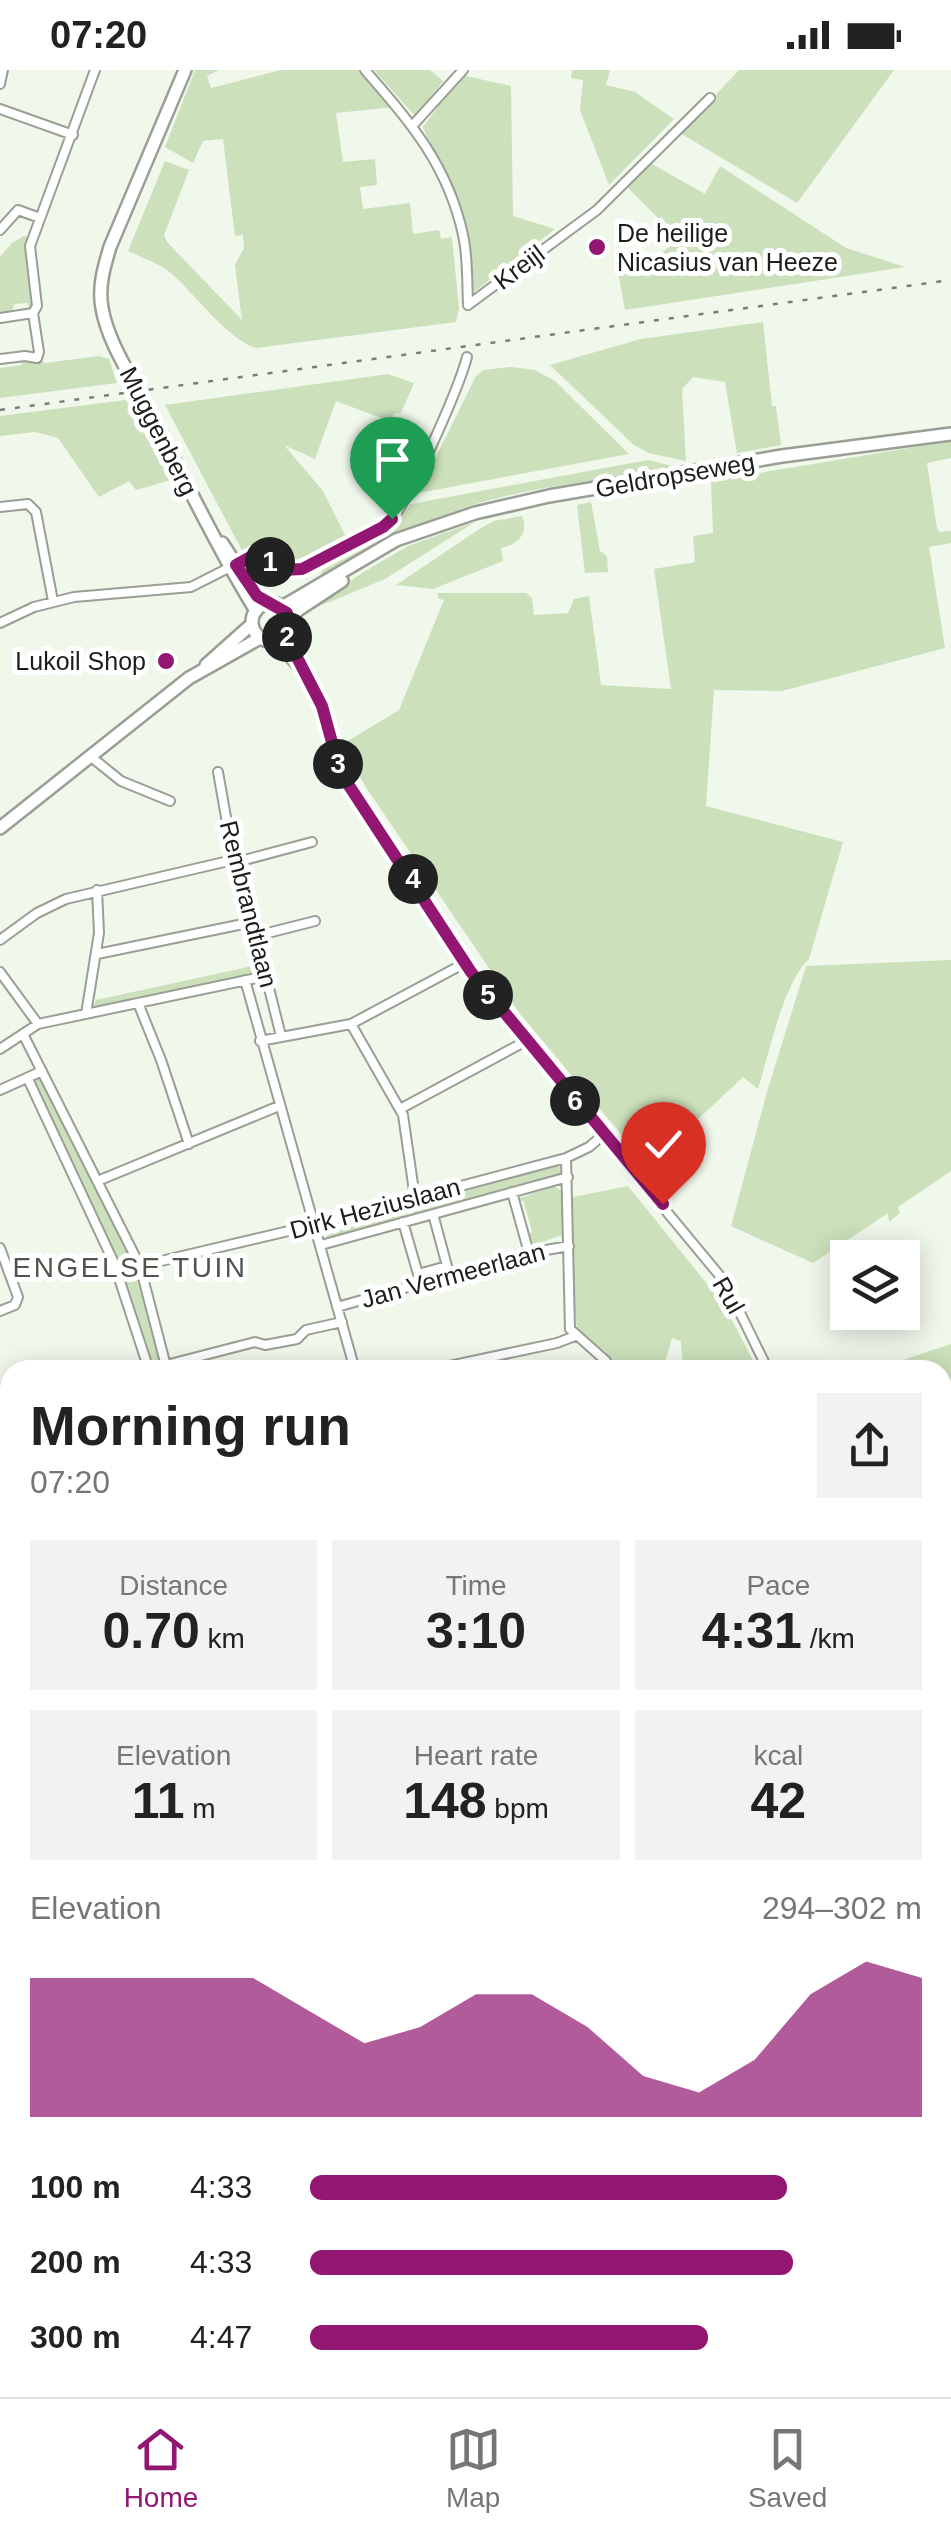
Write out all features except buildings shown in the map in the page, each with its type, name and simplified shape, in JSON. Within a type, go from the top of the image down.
[{"type":"main road","name":"Muggenberg","points":[[185,70],[103,272],[102,307],[109,330],[184,484],[273,638]]},
{"type":"main road","name":"Geldropseweg","points":[[282,607],[396,540],[475,513],[549,496],[782,456],[951,434]]},
{"type":"main road","name":"Geldropseweg","points":[[289,620],[298,610],[400,546],[405,539]]},
{"type":"main road","points":[[0,828],[204,668],[273,638],[289,620],[282,607],[258,613],[204,668]]},
{"type":"street","points":[[0,84],[3,70]]},
{"type":"street","points":[[0,359],[37,358],[40,352],[30,246],[95,70]]},
{"type":"street","name":"Kreijl","points":[[365,70],[413,124],[448,186],[464,238],[468,305],[597,210],[710,98]]},
{"type":"street","points":[[413,124],[463,70]]},
{"type":"street","points":[[0,110],[73,135]]},
{"type":"street","points":[[0,230],[18,210],[40,218]]},
{"type":"street","points":[[0,318],[34,313]]},
{"type":"street","points":[[0,623],[53,601],[99,593],[192,587],[254,555],[283,570],[302,569],[388,524],[459,385],[467,357]]},
{"type":"street","points":[[0,507],[28,504],[36,512],[53,601]]},
{"type":"street","name":"Rul","points":[[273,638],[307,676],[322,706],[346,781],[465,963],[725,1282],[763,1360]]},
{"type":"street","points":[[90,756],[121,781],[170,802]]},
{"type":"street","name":"Rembrandtlaan","points":[[218,772],[282,1036]]},
{"type":"street","points":[[0,940],[52,906],[98,890],[312,842]]},
{"type":"street","points":[[86,1014],[96,954],[98,890]]},
{"type":"street","points":[[256,936],[315,921]]},
{"type":"street","points":[[96,954],[252,922]]},
{"type":"street","points":[[260,1041],[351,1024],[465,963]]},
{"type":"street","points":[[0,972],[38,1024]]},
{"type":"street","points":[[0,1049],[38,1024],[266,976]]},
{"type":"street","name":"Rembrandtlaan","points":[[245,980],[352,1360]]},
{"type":"street","points":[[138,1003],[189,1144]]},
{"type":"street","points":[[351,1024],[400,1108],[406,1125],[414,1198]]},
{"type":"street","points":[[23,1034],[100,1180],[140,1266],[164,1360]]},
{"type":"street","points":[[400,1108],[526,1040]]},
{"type":"street","points":[[0,1090],[42,1072]]},
{"type":"street","points":[[28,1079],[120,1278],[145,1360]]},
{"type":"street","points":[[100,1180],[279,1106]]},
{"type":"street","name":"Dirk Heziuslaan","points":[[140,1266],[314,1225],[566,1158],[604,1134]]},
{"type":"street","points":[[566,1158],[569,1320],[575,1336],[603,1360]]},
{"type":"street","name":"Dirk Heziuslaan","points":[[321,1245],[568,1178]]},
{"type":"street","points":[[512,1192],[529,1253]]},
{"type":"street","name":"Dirk Heziuslaan","points":[[403,1222],[418,1274],[447,1266],[433,1214]]},
{"type":"street","name":"Jan Vermeerlaan","points":[[337,1307],[529,1253],[569,1246]]},
{"type":"street","points":[[0,1248],[18,1294],[16,1304],[0,1311]]},
{"type":"street","points":[[195,1360],[218,1349],[297,1339],[306,1330],[342,1322]]},
{"type":"street","points":[[477,1360],[575,1336]]},
{"type":"green space","points":[[195,70],[219,70],[207,76],[211,88],[281,70],[362,70],[395,107],[336,113],[343,162],[375,159],[377,185],[360,187],[363,209],[410,203],[413,234],[439,230],[441,239],[452,237],[459,309],[456,322],[256,348],[223,326],[171,273],[128,251],[165,161],[189,170],[164,235],[242,320],[235,265],[244,248],[243,235],[235,236],[223,139],[203,141],[193,163],[165,147]]},
{"type":"green space","points":[[374,70],[430,70],[443,81],[415,116]]},
{"type":"green space","points":[[572,70],[610,70],[606,85],[635,92],[674,119],[609,185],[580,110],[583,80],[571,78]]},
{"type":"green space","points":[[739,70],[894,70],[797,203],[680,133]]},
{"type":"green space","points":[[461,75],[511,86],[513,216],[555,229],[469,296],[459,213],[423,127]]},
{"type":"green space","points":[[650,163],[705,194],[720,166],[846,248],[905,267],[625,310],[618,272],[640,270],[679,239],[627,187]]},
{"type":"green space","points":[[24,236],[30,237],[27,266],[35,306],[31,310],[27,303],[14,304],[12,313],[0,315],[0,257]]},
{"type":"green space","points":[[763,322],[772,406],[776,406],[781,445],[737,453],[725,382],[693,377],[682,389],[686,461],[649,453],[634,445],[550,365],[641,339]]},
{"type":"green space","points":[[99,356],[109,359],[117,383],[0,398],[0,368],[22,365],[20,359],[40,359],[45,363]]},
{"type":"green space","points":[[483,370],[535,370],[555,381],[629,454],[418,493],[476,376]]},
{"type":"green space","points":[[388,374],[414,383],[401,413],[394,414],[389,421],[336,401],[315,459],[284,445],[323,491],[348,541],[297,566],[259,553],[244,554],[165,405]]},
{"type":"green space","points":[[126,400],[171,480],[136,490],[129,481],[99,497],[58,438],[35,432],[0,436],[0,416]]},
{"type":"green space","points":[[951,441],[951,458],[927,463],[937,528],[939,532],[951,531],[951,543],[929,547],[945,648],[782,691],[714,690],[706,806],[843,842],[809,959],[784,1001],[758,1089],[743,1077],[648,1166],[521,1015],[365,786],[353,763],[348,741],[399,710],[444,600],[437,593],[526,593],[532,598],[534,615],[568,613],[574,599],[589,596],[601,685],[671,689],[654,569],[695,562],[693,536],[713,533],[711,481]]},
{"type":"green space","points":[[648,460],[680,468],[542,489],[461,509],[400,535],[305,591],[319,579],[325,562],[392,529],[411,504]]},
{"type":"green space","points":[[591,502],[608,572],[585,573],[577,505]]},
{"type":"green space","points":[[522,516],[523,533],[517,541],[501,548],[503,561],[433,589],[396,585],[481,528],[494,521]]},
{"type":"green space","points":[[475,522],[385,579],[305,612],[408,546]]},
{"type":"green space","points":[[951,960],[951,1171],[898,1207],[900,1213],[889,1222],[888,1213],[848,1240],[830,1240],[830,1252],[813,1263],[731,1226],[806,966]]},
{"type":"green space","points":[[257,965],[256,973],[94,1006],[96,1000]]},
{"type":"green space","points":[[41,1080],[97,1183],[131,1257],[159,1360],[149,1360],[122,1274],[33,1082]]},
{"type":"green space","points":[[554,1164],[561,1168],[559,1176],[332,1239],[324,1235],[328,1225]]},
{"type":"green space","points":[[554,1186],[562,1191],[562,1235],[534,1245],[520,1198]]},
{"type":"green space","points":[[628,1186],[724,1305],[753,1360],[682,1360],[681,1341],[672,1338],[666,1360],[610,1360],[577,1329],[573,1197]]},
{"type":"green space","points":[[951,1344],[951,1360],[903,1360]]},
{"type":"railway","points":[[0,410],[951,280]]},
{"type":"place","name":"De heilige Nicasius van Heeze","points":[[597,247]]},
{"type":"place","name":"Lukoil Shop","points":[[166,661]]},
{"type":"district","name":"ENGELSE TUIN","points":[[130,1267]]},
{"type":"route","points":[[392,519],[302,569],[283,570],[254,555],[236,565],[257,596],[287,613],[289,625],[285,634],[322,706],[346,781],[465,963],[497,1007],[663,1204]]}]
